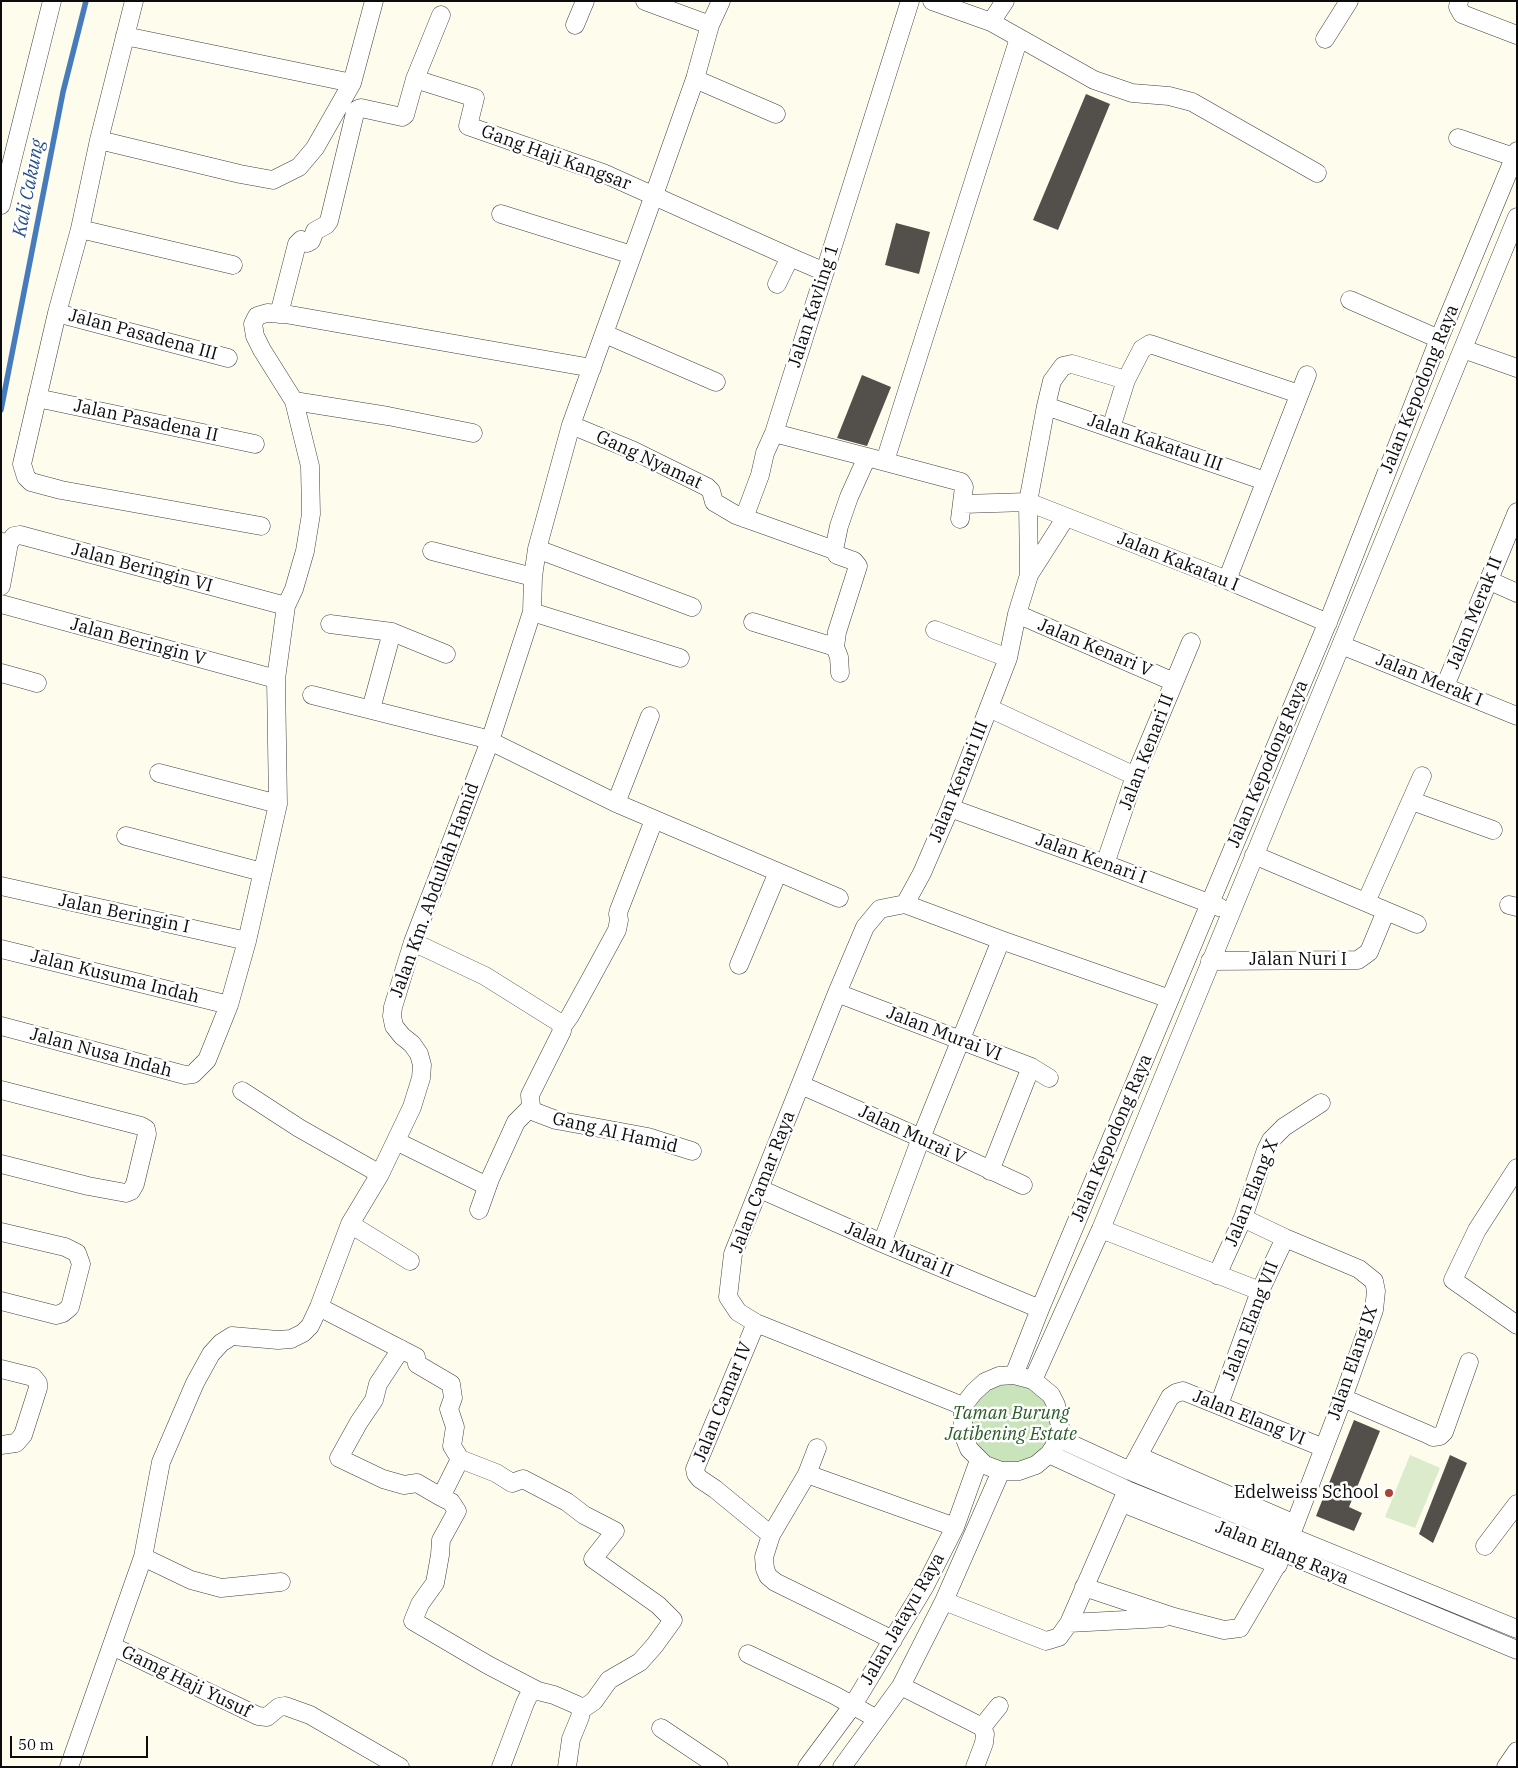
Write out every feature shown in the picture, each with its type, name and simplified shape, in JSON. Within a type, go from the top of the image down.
[{"type":"street","points":[[1,205],[52,1]]},
{"type":"street","points":[[134,1],[22,464],[26,477],[31,482],[61,490],[261,526]]},
{"type":"street","points":[[99,140],[240,174],[273,180],[299,167],[315,148],[352,84],[374,1]]},
{"type":"street","points":[[575,25],[585,1]]},
{"type":"street","points":[[645,1],[710,25]]},
{"type":"street","name":"Jalan Km. Abdullah Hamid","points":[[69,1767],[143,1557],[161,1462],[181,1412],[211,1354],[221,1343],[232,1336],[278,1340],[291,1339],[303,1333],[310,1326],[350,1224],[380,1174],[412,1107],[422,1078],[422,1065],[419,1054],[412,1044],[394,1026],[393,1007],[413,942],[490,741],[532,612],[533,577],[537,549],[570,425],[605,334],[695,79],[710,25],[721,1]]},
{"type":"street","name":"Jalan Kavling 1","points":[[744,518],[774,433],[910,1]]},
{"type":"street","points":[[932,1],[991,22],[1094,80],[1132,93],[1169,96],[1192,102],[1317,173]]},
{"type":"street","points":[[991,22],[1005,1]]},
{"type":"street","points":[[1325,39],[1349,1]]},
{"type":"street","points":[[1459,1],[1458,7],[1462,14],[1517,35]]},
{"type":"street","points":[[279,314],[298,244],[301,240],[307,243],[311,241],[315,231],[326,225],[329,221],[355,114],[361,108],[405,115],[415,79],[441,15]]},
{"type":"street","points":[[125,36],[352,84]]},
{"type":"street","points":[[885,461],[1019,38]]},
{"type":"street","name":"Gang Haji Kangsar","points":[[415,79],[475,98],[468,126],[603,173],[654,196]]},
{"type":"street","points":[[695,79],[776,114]]},
{"type":"street","points":[[1458,138],[1516,154]]},
{"type":"street","name":"Jalan Kepodong Raya","points":[[1014,1375],[1330,618],[1438,339],[1516,154]]},
{"type":"street","points":[[654,196],[825,272]]},
{"type":"street","points":[[501,214],[632,256]]},
{"type":"street","name":"Jalan Kepodong Raya","points":[[1033,1380],[1101,1229],[1517,217]]},
{"type":"street","points":[[80,229],[233,265]]},
{"type":"street","points":[[777,284],[790,257]]},
{"type":"street","points":[[1350,300],[1438,339]]},
{"type":"street","name":"Jalan Pasadena III","points":[[57,313],[228,358]]},
{"type":"street","points":[[228,1005],[247,941],[278,804],[276,679],[286,606],[294,589],[305,551],[311,514],[310,466],[294,400],[255,336],[253,324],[257,316],[267,313],[279,314],[592,368]]},
{"type":"street","points":[[605,334],[716,382]]},
{"type":"street","points":[[1110,428],[1126,380],[1142,350],[1150,344],[1299,394]]},
{"type":"street","points":[[1463,349],[1517,368]]},
{"type":"street","name":"Jalan Kenari III","points":[[1030,575],[1028,502],[1052,380],[1063,366],[1072,364],[1126,380]]},
{"type":"street","points":[[1226,580],[1306,375]]},
{"type":"street","name":"Jalan Pasadena II","points":[[37,398],[255,444]]},
{"type":"street","points":[[294,400],[473,432]]},
{"type":"street","name":"Jalan Kakatau III","points":[[1046,406],[1265,481]]},
{"type":"street","name":"Gang Nyamat","points":[[570,425],[632,450],[707,487],[711,491],[714,502],[720,507],[744,518]]},
{"type":"street","points":[[774,433],[955,479],[961,482],[962,503],[1028,502]]},
{"type":"street","points":[[834,550],[839,526],[867,457]]},
{"type":"street","name":"Jalan Kakatau I","points":[[1028,502],[1226,580],[1330,618],[1351,620]]},
{"type":"street","name":"Jalan Merak II","points":[[1445,686],[1517,512]]},
{"type":"street","name":"Jalan Kenari III","points":[[905,904],[922,873],[950,808],[1008,658],[1017,614],[1030,575],[1066,517]]},
{"type":"street","points":[[744,518],[834,550],[837,555],[854,561],[858,566],[837,632],[835,648],[839,657],[840,673]]},
{"type":"street","name":"Jalan Beringin VI","points":[[5,543],[14,536],[20,536],[286,606]]},
{"type":"street","points":[[1,586],[5,543]]},
{"type":"street","points":[[537,549],[692,607]]},
{"type":"street","points":[[432,551],[533,577]]},
{"type":"street","points":[[1488,580],[1517,593]]},
{"type":"street","name":"Jalan Beringin V","points":[[1,604],[276,679]]},
{"type":"street","points":[[532,612],[680,658]]},
{"type":"street","name":"Jalan Kenari V","points":[[1017,614],[1174,682]]},
{"type":"street","points":[[753,622],[835,648]]},
{"type":"street","points":[[330,624],[392,632],[446,654]]},
{"type":"street","points":[[935,630],[1008,658]]},
{"type":"street","points":[[371,709],[392,632]]},
{"type":"street","name":"Jalan Kenari II","points":[[1105,864],[1135,776],[1191,642]]},
{"type":"street","name":"Jalan Merak I","points":[[1316,651],[1338,652],[1445,686],[1517,716]]},
{"type":"street","points":[[1,673],[37,683]]},
{"type":"street","points":[[312,695],[490,741],[616,804],[839,898]]},
{"type":"street","points":[[989,708],[1135,776]]},
{"type":"street","points":[[616,804],[650,716]]},
{"type":"street","points":[[158,773],[278,804]]},
{"type":"street","points":[[1366,902],[1422,776]]},
{"type":"street","points":[[1412,801],[1493,830]]},
{"type":"street","name":"Jalan Kenari I","points":[[950,808],[1231,912]]},
{"type":"street","name":"Gang Al Hamid","points":[[654,820],[618,910],[620,920],[617,930],[592,978],[562,1027],[562,1031],[530,1095],[530,1107],[535,1112],[556,1120],[648,1137],[692,1151]]},
{"type":"street","points":[[126,836],[262,872]]},
{"type":"street","points":[[1254,855],[1417,924]]},
{"type":"street","points":[[739,965],[778,872]]},
{"type":"street","name":"Jalan Beringin I","points":[[1,886],[247,941]]},
{"type":"street","points":[[905,904],[1170,1000]]},
{"type":"street","name":"Jalan Camar Raya","points":[[905,904],[880,909],[865,927],[733,1254],[728,1297],[738,1312],[756,1324],[963,1406]]},
{"type":"street","name":"Jalan Nuri I","points":[[1210,962],[1358,960],[1369,952],[1386,911]]},
{"type":"street","points":[[882,1243],[1001,940]]},
{"type":"street","points":[[413,942],[485,976],[556,1021],[562,1027]]},
{"type":"street","name":"Jalan Kusuma Indah","points":[[1,948],[228,1005]]},
{"type":"street","name":"Jalan Murai VI","points":[[837,993],[1031,1067],[1049,1078]]},
{"type":"street","name":"Jalan Nusa Indah","points":[[1,1026],[185,1075],[193,1074],[207,1060],[228,1005]]},
{"type":"street","points":[[990,1171],[1031,1067]]},
{"type":"street","name":"Jalan Murai V","points":[[801,1085],[1023,1185]]},
{"type":"street","points":[[1,1090],[141,1126],[146,1130],[147,1134],[139,1171],[131,1191],[126,1192],[88,1186],[1,1164]]},
{"type":"street","points":[[242,1091],[299,1128],[380,1174]]},
{"type":"street","name":"Jalan Elang X","points":[[1217,1274],[1244,1218],[1271,1140],[1284,1127],[1321,1103]]},
{"type":"street","points":[[479,1210],[487,1186],[516,1122],[530,1107]]},
{"type":"street","points":[[396,1141],[487,1186]]},
{"type":"street","points":[[1517,1168],[1477,1230],[1453,1280],[1517,1325]]},
{"type":"street","name":"Jalan Murai II","points":[[760,1189],[882,1243],[1040,1309]]},
{"type":"street","name":"Jalan Elang IX","points":[[1174,1617],[1224,1630],[1240,1628],[1281,1559],[1289,1528],[1344,1398],[1374,1310],[1376,1291],[1374,1281],[1359,1269],[1285,1238],[1244,1218]]},
{"type":"street","points":[[350,1224],[410,1261]]},
{"type":"street","points":[[1101,1229],[1260,1291]]},
{"type":"street","points":[[1,1232],[65,1247],[77,1253],[81,1264],[70,1307],[63,1313],[56,1315],[1,1301]]},
{"type":"street","name":"Jalan Elang VII","points":[[1219,1405],[1260,1291],[1285,1238]]},
{"type":"street","points":[[319,1307],[416,1357],[417,1364],[451,1384],[453,1398],[448,1408],[455,1427],[452,1446],[460,1459],[496,1473],[512,1484],[523,1479],[567,1502],[584,1515],[615,1531],[594,1559],[658,1606],[673,1620],[640,1662],[609,1680],[594,1701],[581,1710]]},
{"type":"street","name":"Jalan Camar IV","points":[[756,1324],[695,1469],[700,1479],[771,1535]]},
{"type":"street","points":[[401,1349],[378,1384],[374,1400],[339,1458],[384,1479],[404,1485],[418,1483],[450,1502],[457,1511],[441,1540],[435,1583],[420,1604],[413,1621],[488,1665],[538,1691],[554,1695],[577,1705],[581,1710],[580,1717],[571,1739],[567,1767]]},
{"type":"street","points":[[1344,1398],[1433,1437],[1440,1436],[1444,1432],[1469,1362]]},
{"type":"street","points":[[1,1369],[33,1378],[38,1383],[24,1435],[8,1444]]},
{"type":"street","points":[[1014,1375],[1033,1380],[1051,1395],[1056,1405],[1060,1427],[1058,1438],[1049,1454],[1036,1465],[1019,1472],[1000,1471],[986,1465],[969,1448],[964,1434],[963,1406],[974,1392],[985,1382],[999,1376],[1014,1375]]},
{"type":"street","name":"Jalan Elang VI","points":[[1130,1471],[1170,1397],[1183,1391],[1324,1448]]},
{"type":"street","name":"Jalan Elang Raya","points":[[1058,1438],[1130,1471],[1289,1528],[1517,1629]]},
{"type":"street","points":[[817,1448],[807,1474],[771,1535],[764,1557],[765,1569],[768,1576],[776,1582],[893,1640]]},
{"type":"street","name":"Jalan Elang Raya","points":[[1049,1454],[1124,1497],[1517,1650]]},
{"type":"street","points":[[1138,1456],[1289,1528]]},
{"type":"street","points":[[441,1497],[460,1459]]},
{"type":"street","name":"Jalan Jatayu Raya","points":[[807,1767],[853,1705],[925,1586],[955,1527],[979,1460]]},
{"type":"street","name":"Jalan Jatayu Raya","points":[[842,1767],[901,1686],[944,1601],[1000,1471]]},
{"type":"street","points":[[807,1474],[955,1527]]},
{"type":"street","points":[[944,1601],[1046,1641],[1059,1637],[1068,1623],[1124,1497]]},
{"type":"street","points":[[1485,1546],[1517,1504]]},
{"type":"street","points":[[143,1557],[191,1580],[221,1588],[249,1587],[280,1582]]},
{"type":"street","points":[[1084,1587],[1174,1617]]},
{"type":"street","points":[[1068,1623],[1174,1617]]},
{"type":"street","name":"Gamg Haji Yusuf","points":[[112,1646],[258,1716],[267,1717],[279,1707],[285,1706],[310,1715],[394,1765]]},
{"type":"street","points":[[748,1654],[877,1718]]},
{"type":"street","points":[[901,1686],[982,1727],[985,1734],[984,1742],[975,1767]]},
{"type":"street","points":[[502,1767],[530,1693],[538,1691]]},
{"type":"street","points":[[982,1727],[999,1706]]},
{"type":"street","points":[[662,1728],[719,1767]]},
{"type":"street","points":[[1506,1767],[1517,1751]]},
{"type":"green space","name":"Taman Burung Jatibening Estate","points":[[1011,1384],[1026,1387],[1039,1396],[1048,1409],[1051,1424],[1048,1439],[1039,1452],[1026,1461],[1011,1464],[996,1461],[983,1452],[974,1439],[971,1424],[974,1409],[983,1396],[996,1387]]},
{"type":"green space","points":[[1410,1455],[1440,1468],[1415,1528],[1385,1517]]},
{"type":"building","points":[[1086,94],[1110,104],[1058,230],[1033,220]]},
{"type":"building","points":[[896,223],[930,232],[919,274],[885,265]]},
{"type":"building","points":[[862,375],[891,387],[867,446],[837,438]]},
{"type":"building","points":[[1354,1420],[1380,1431],[1349,1507],[1362,1513],[1354,1531],[1316,1516]]},
{"type":"building","points":[[1450,1455],[1467,1463],[1433,1543],[1419,1534]]},
{"type":"waterway","name":"Kali Cakung","points":[[1,410],[63,92],[86,1]]},
{"type":"place","name":"Edelweiss School","points":[[1389,1493]]}]
